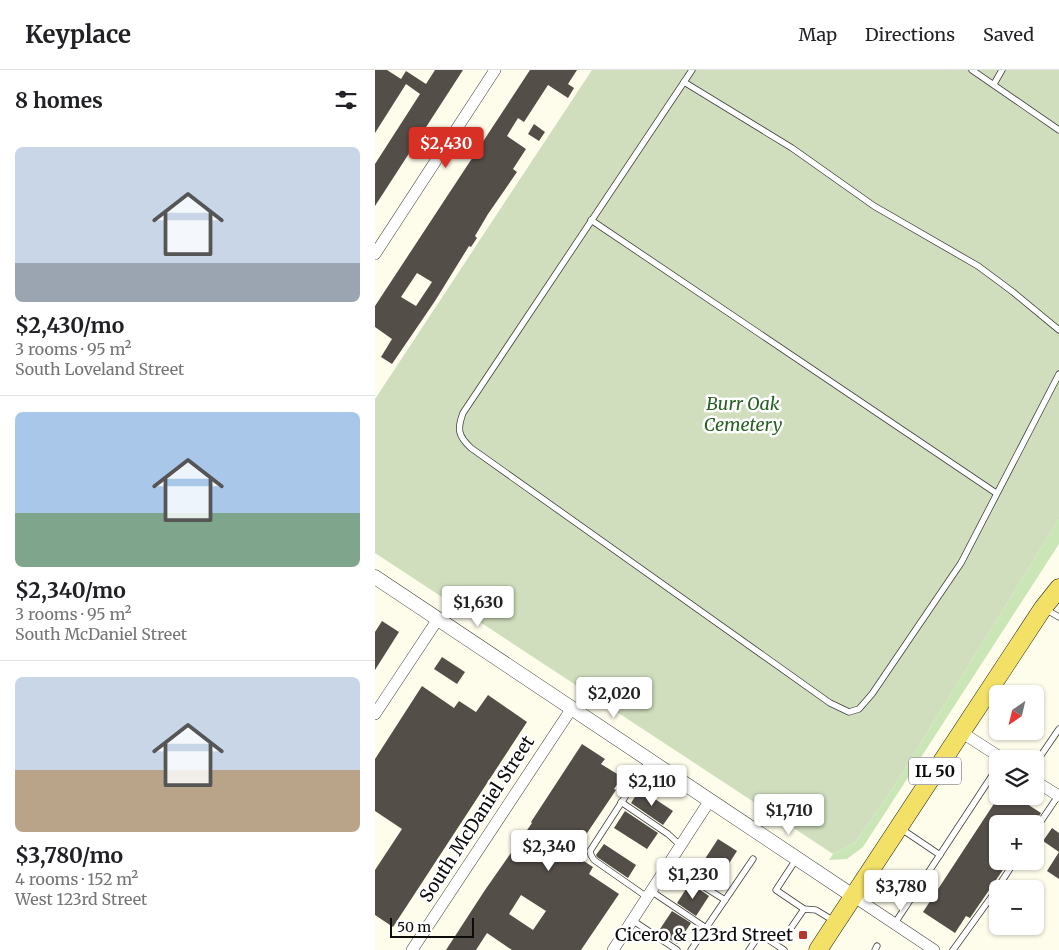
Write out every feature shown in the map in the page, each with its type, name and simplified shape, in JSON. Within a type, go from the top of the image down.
[{"type":"main road","name":"IL 50","points":[[817,950],[1043,608],[1059,580]]},
{"type":"main road","name":"IL 50","points":[[1043,608],[1059,588]]},
{"type":"street","points":[[375,254],[495,70]]},
{"type":"street","points":[[375,577],[935,950]]},
{"type":"street","points":[[375,714],[438,619]]},
{"type":"street","name":"South McDaniel Street","points":[[412,950],[571,708]]},
{"type":"street","points":[[961,732],[989,750]]},
{"type":"street","points":[[1044,786],[1058,796]]},
{"type":"street","points":[[616,949],[632,920],[710,800]]},
{"type":"lane","points":[[692,70],[463,413],[460,423],[462,440],[471,448],[830,703],[849,712],[859,709],[872,694],[961,563],[996,492],[1059,374]]},
{"type":"lane","points":[[972,70],[1059,130]]},
{"type":"lane","points":[[994,84],[1002,70]]},
{"type":"lane","points":[[684,82],[792,148],[874,206],[978,266],[1059,330]]},
{"type":"lane","points":[[591,220],[996,492]]},
{"type":"lane","points":[[1043,608],[1059,617]]},
{"type":"lane","points":[[1044,751],[1059,729]]},
{"type":"lane","points":[[649,760],[593,845],[590,851],[591,855],[594,860],[706,928]]},
{"type":"lane","points":[[895,923],[989,780]]},
{"type":"lane","points":[[1044,817],[1058,796]]},
{"type":"lane","points":[[621,802],[668,834],[680,845]]},
{"type":"lane","points":[[899,827],[940,855]]},
{"type":"lane","points":[[797,858],[776,890],[804,909],[816,910],[835,922]]},
{"type":"lane","points":[[691,950],[753,859]]},
{"type":"lane","points":[[668,864],[725,900]]},
{"type":"lane","points":[[953,950],[1009,870]]},
{"type":"lane","points":[[791,928],[804,909]]},
{"type":"lane","points":[[632,920],[677,950]]},
{"type":"lane","points":[[749,950],[760,934],[783,950]]},
{"type":"green space","name":"Burr Oak Cemetery","points":[[592,70],[1059,70],[1059,519],[893,788],[855,843],[833,854],[375,553],[375,399]]},
{"type":"green space","points":[[1059,519],[1059,544],[863,847],[847,859],[829,860],[833,854],[855,843],[893,788]]},
{"type":"building","points":[[375,70],[387,70],[401,79],[406,71],[426,84],[435,70],[463,70],[375,206],[375,164],[420,94],[406,84],[375,133]]},
{"type":"building","points":[[530,70],[577,70],[568,84],[574,88],[568,98],[548,85],[524,122],[518,118],[507,136],[526,149],[513,169],[517,172],[488,214],[475,236],[477,238],[471,247],[469,246],[435,301],[392,364],[381,357],[392,339],[375,327],[375,306]],"holes":[[[417,273],[432,282],[416,306],[401,297]]]},
{"type":"building","points":[[534,124],[545,132],[539,141],[528,134]]},
{"type":"building","points":[[382,621],[399,632],[375,670],[375,632]]},
{"type":"building","points":[[442,657],[465,672],[457,684],[434,669]]},
{"type":"building","points":[[422,686],[454,708],[459,701],[476,712],[488,695],[527,722],[393,927],[375,915],[375,870],[402,829],[375,811],[375,759]]},
{"type":"building","points":[[582,744],[605,759],[601,764],[622,777],[614,789],[616,790],[573,854],[593,867],[589,874],[619,894],[581,950],[512,950],[487,933],[476,950],[446,950],[532,823]],"holes":[[[521,895],[546,911],[533,930],[509,914]]]},
{"type":"building","points":[[640,789],[673,811],[663,825],[631,803]]},
{"type":"building","points":[[993,805],[1029,805],[1041,813],[1040,815],[989,815],[989,870],[1003,870],[996,880],[989,880],[989,890],[970,918],[966,916],[955,933],[923,912]]},
{"type":"building","points":[[625,811],[658,833],[647,849],[614,828]]},
{"type":"building","points":[[1052,828],[1059,833],[1059,852],[1044,842]]},
{"type":"building","points":[[718,839],[737,851],[714,887],[695,876],[695,874]]},
{"type":"building","points":[[604,844],[636,865],[628,878],[597,857],[596,855]]},
{"type":"building","points":[[1059,852],[1059,879],[1047,871]]},
{"type":"building","points":[[690,883],[709,896],[696,916],[677,903]]},
{"type":"building","points":[[672,911],[691,923],[677,944],[658,932]]},
{"type":"place","name":"Cicero & 123rd Street","points":[[803,935]]}]
